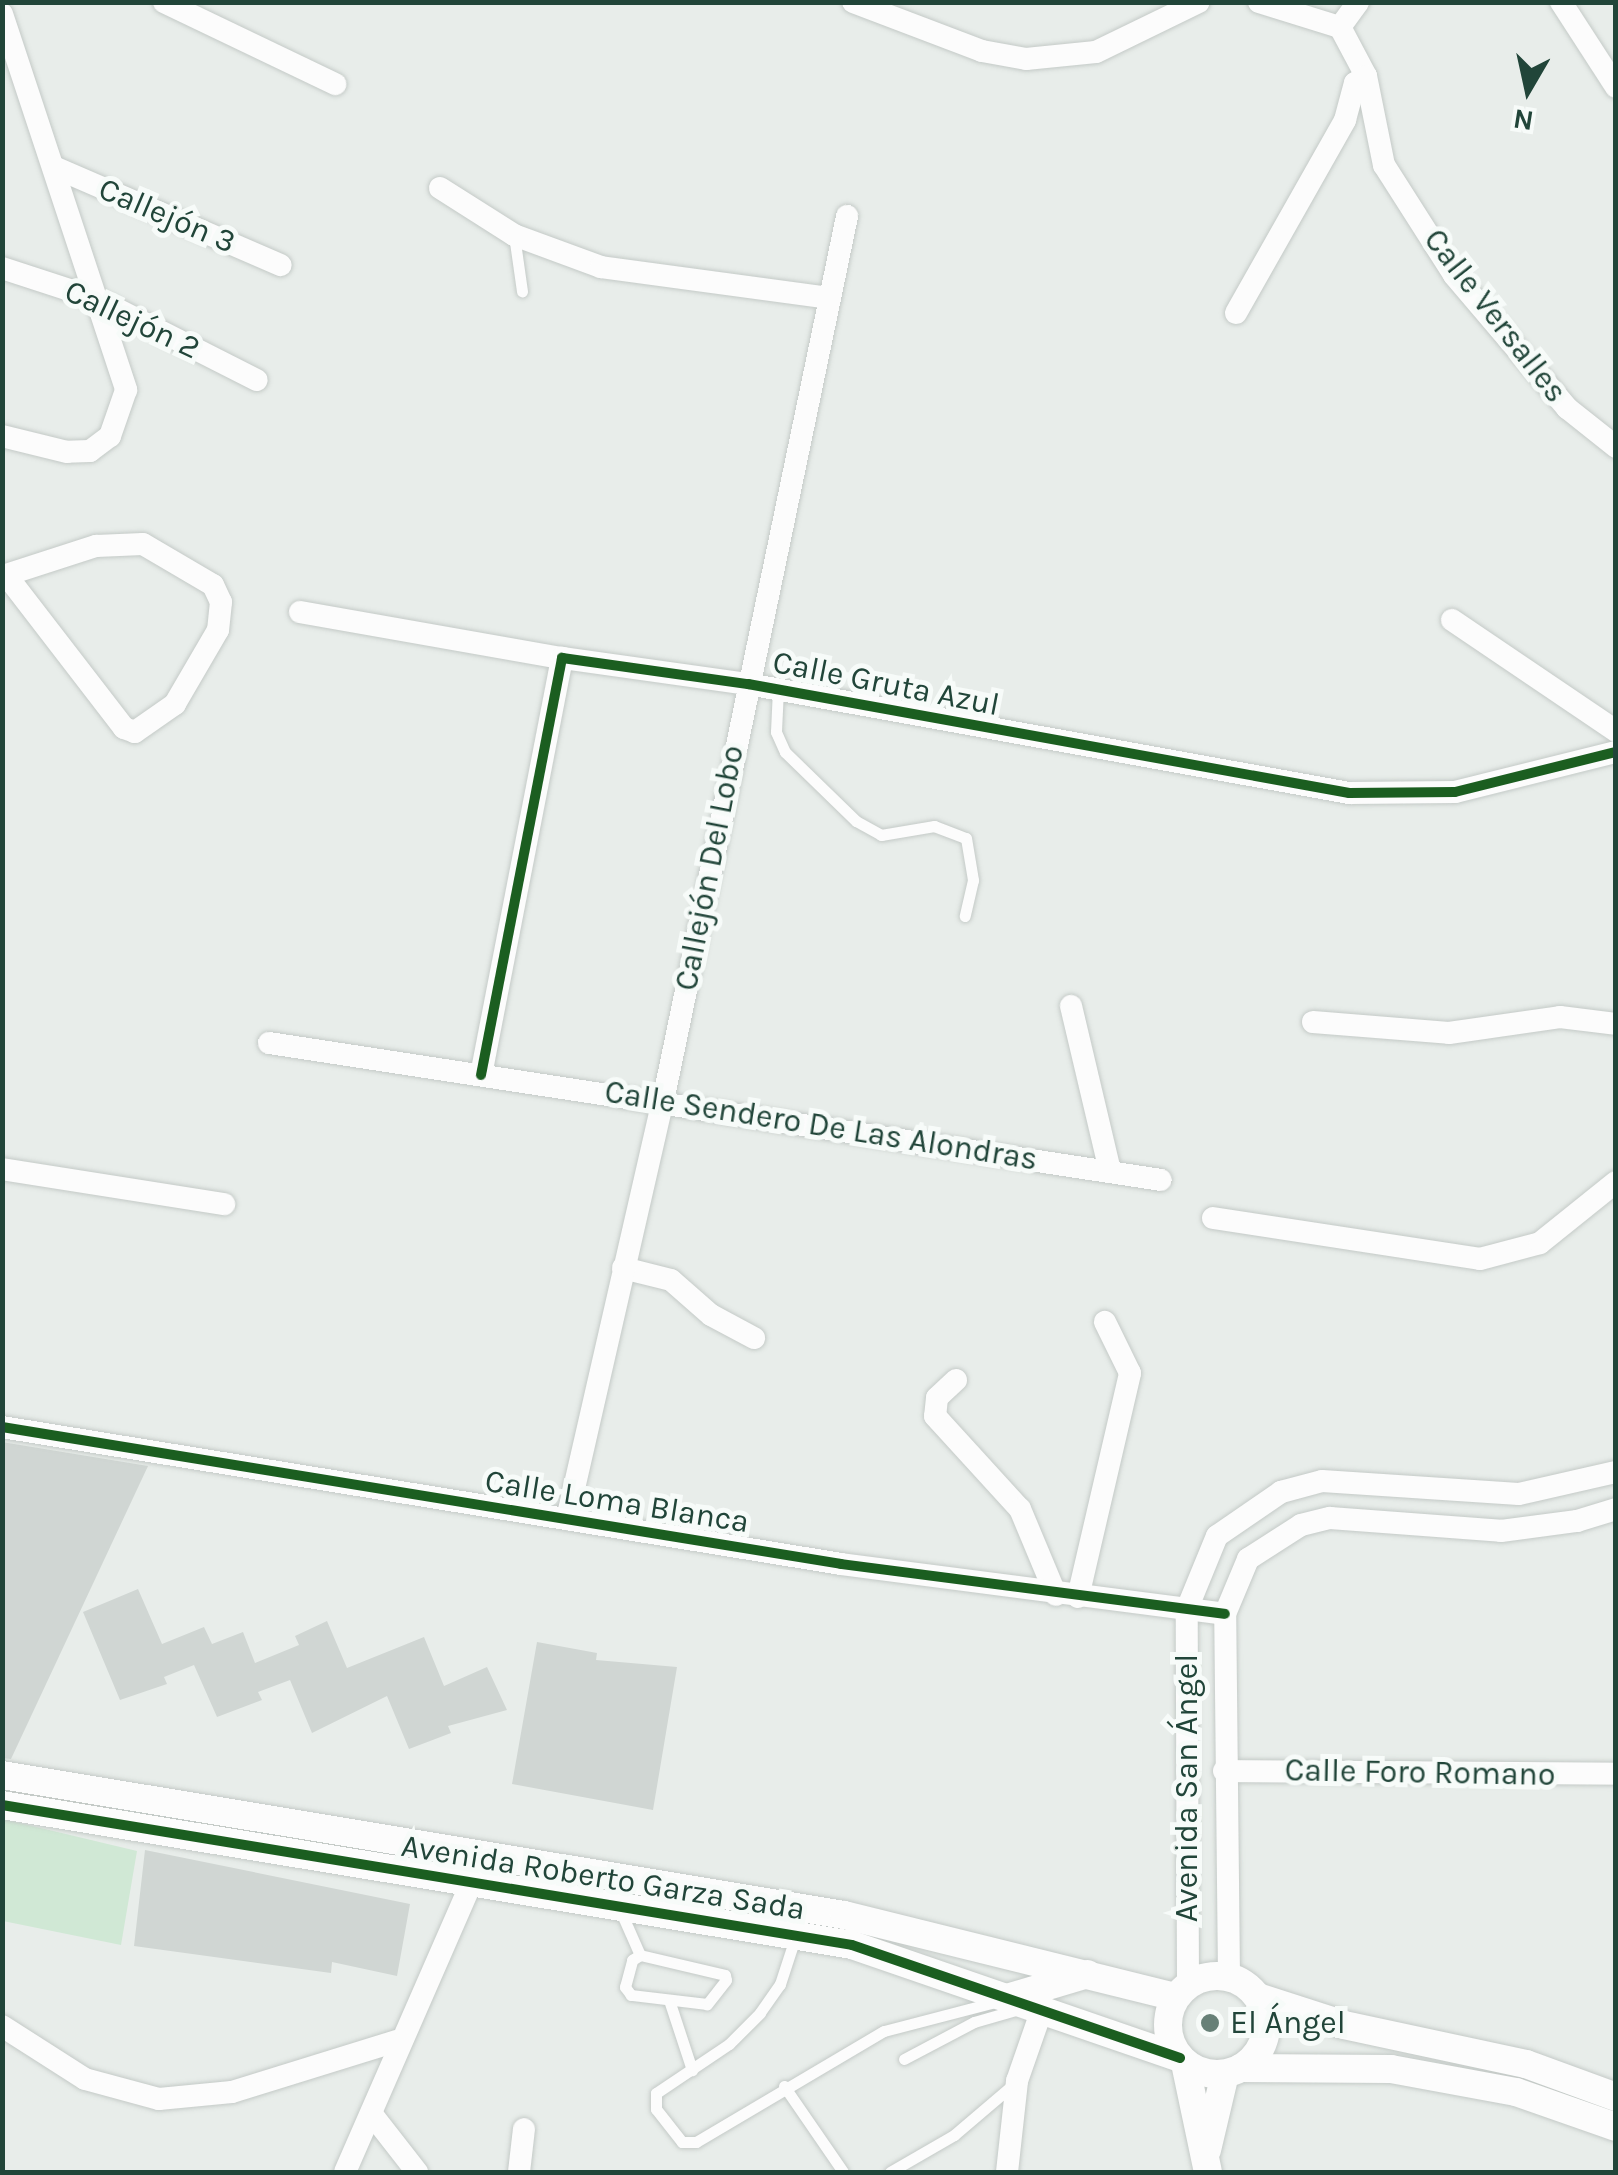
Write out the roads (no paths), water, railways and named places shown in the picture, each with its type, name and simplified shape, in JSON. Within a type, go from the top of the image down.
[{"type":"street","points":[[164,2],[336,84]]},
{"type":"street","points":[[854,2],[982,51],[1026,60],[1096,52],[1199,2]]},
{"type":"street","points":[[1259,2],[1340,27],[1358,2]]},
{"type":"street","points":[[1562,2],[1616,87]]},
{"type":"street","points":[[2,14],[126,380],[124,404],[110,436],[78,452],[2,436]]},
{"type":"street","name":"Calle Versalles","points":[[1340,27],[1366,76],[1384,164],[1454,275],[1567,408],[1616,447]]},
{"type":"street","points":[[1236,313],[1338,134],[1355,83],[1366,76]]},
{"type":"street","name":"Callejón 3","points":[[54,167],[281,265]]},
{"type":"street","points":[[440,188],[514,236],[645,277],[829,298]]},
{"type":"street","name":"Callejón Del Lobo","points":[[567,1520],[664,1101],[846,216]]},
{"type":"street","name":"Callejón 2","points":[[2,268],[97,300],[258,380]]},
{"type":"street","points":[[119,543],[143,544],[213,585],[221,602],[218,630],[175,704],[135,732],[124,728],[4,576],[119,543]]},
{"type":"street","name":"Calle Gruta Azul","points":[[300,612],[562,658],[748,684],[1348,792],[1456,792],[1616,752]]},
{"type":"street","points":[[1452,620],[1616,731]]},
{"type":"street","points":[[482,1074],[562,658]]},
{"type":"street","points":[[1071,1006],[1110,1171]]},
{"type":"street","points":[[1312,1022],[1448,1033],[1560,1018],[1616,1024]]},
{"type":"street","name":"Calle Sendero De Las Alondras","points":[[269,1043],[1161,1180]]},
{"type":"street","points":[[2,1168],[224,1204]]},
{"type":"street","points":[[1213,1218],[1480,1259],[1540,1243],[1616,1182]]},
{"type":"street","points":[[623,1268],[671,1280],[711,1314],[754,1338]]},
{"type":"street","points":[[1067,1596],[1130,1374],[1106,1322]]},
{"type":"street","points":[[956,1380],[937,1398],[935,1416],[1020,1509],[1067,1596]]},
{"type":"street","name":"Calle Loma Blanca","points":[[2,1427],[567,1520],[1067,1596],[1225,1614]]},
{"type":"street","name":"Avenida San Ángel","points":[[1182,1991],[1187,1609],[1217,1536],[1281,1492],[1322,1481],[1519,1494],[1616,1472]]},
{"type":"street","name":"Avenida San Ángel","points":[[1229,1976],[1225,1614],[1248,1560],[1301,1525],[1363,1518],[1534,1530],[1616,1509]]},
{"type":"street","name":"Calle Foro Romano","points":[[1224,1771],[1616,1774]]},
{"type":"street","name":"Avenida Roberto Garza Sada","points":[[2,1775],[682,1889],[916,1932],[1182,1991]]},
{"type":"street","name":"Avenida Roberto Garza Sada","points":[[2,1805],[893,1954],[1182,2060]]},
{"type":"street","points":[[345,2172],[374,2116],[397,2041],[472,1881]]},
{"type":"street","points":[[682,1889],[700,1905],[774,1920],[796,1935],[819,1926],[877,1938],[916,1932]]},
{"type":"street","points":[[1007,2172],[1025,2005],[1090,1973]]},
{"type":"street","points":[[1208,2162],[1182,2060],[1167,2022],[1182,1991],[1229,1976],[1258,1997],[1344,2025],[1526,2064],[1616,2097]]},
{"type":"street","points":[[1208,2162],[1233,2071],[1263,2044],[1267,2028],[1258,1997]]},
{"type":"street","points":[[2,2026],[85,2078],[159,2100],[232,2092],[397,2041]]},
{"type":"street","points":[[1182,2060],[1233,2071],[1391,2069],[1516,2092],[1616,2127]]},
{"type":"street","points":[[374,2116],[416,2172]]},
{"type":"street","points":[[519,2172],[524,2129]]},
{"type":"lane","points":[[514,236],[522,292]]},
{"type":"lane","points":[[778,690],[776,732],[785,752],[856,821],[881,835],[934,826],[966,838],[974,880],[965,916]]},
{"type":"lane","points":[[619,1908],[640,1955]]},
{"type":"lane","points":[[796,1935],[780,1984],[760,2013],[654,2098],[677,2139],[689,2144],[884,2031],[1025,2005]]},
{"type":"lane","points":[[640,1955],[726,1976],[712,2002],[670,2000],[626,1992],[632,1960],[640,1955]]},
{"type":"lane","points":[[670,2000],[692,2070]]},
{"type":"lane","points":[[904,2060],[974,2022],[1025,2005]]},
{"type":"lane","points":[[895,2172],[954,2135],[1017,2081]]},
{"type":"lane","points":[[784,2086],[843,2172]]},
{"type":"place","name":"El Ángel","points":[[1210,2023]]}]
